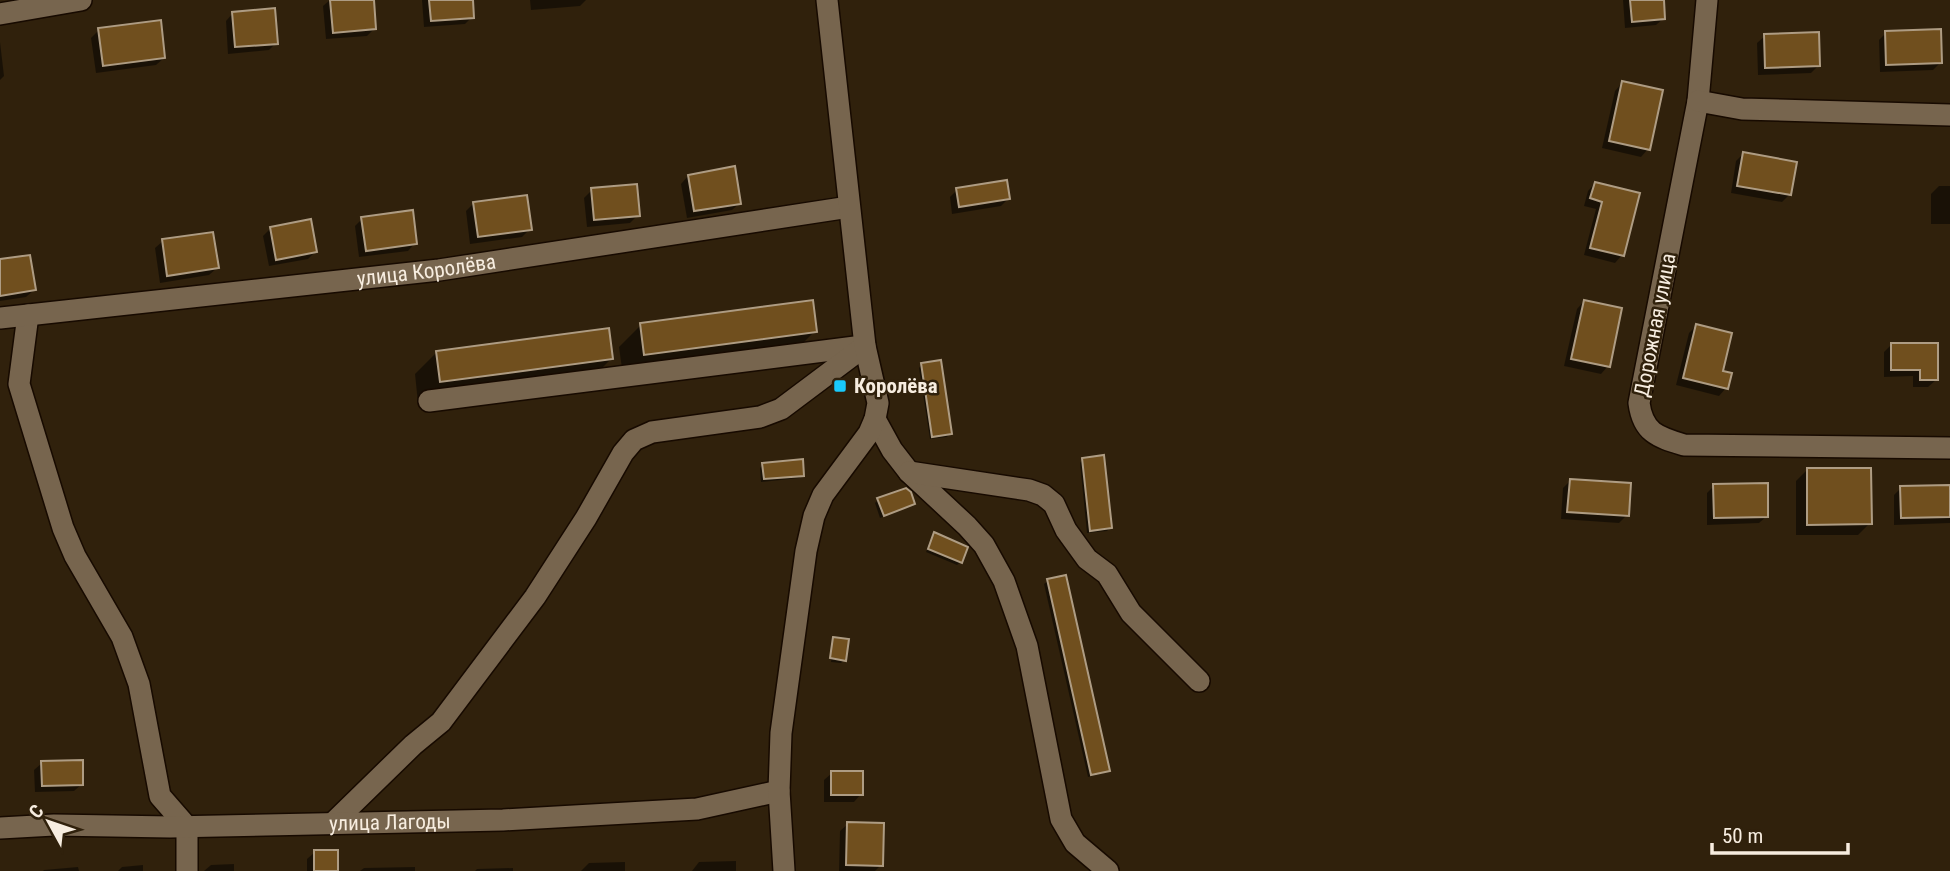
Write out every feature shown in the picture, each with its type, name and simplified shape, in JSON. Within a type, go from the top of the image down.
[{"type":"street","points":[[0,14],[81,0]]},
{"type":"street","points":[[783,871],[779,791],[781,733],[806,551],[814,516],[823,495],[869,433],[878,403],[865,346],[827,0]]},
{"type":"street","name":"Дорожная улица","points":[[1707,0],[1698,101],[1639,403],[1647,428],[1662,438],[1684,445],[1950,448]]},
{"type":"street","points":[[1698,101],[1742,109],[1950,116]]},
{"type":"street","name":"улица Королёва","points":[[0,318],[439,270],[849,207]]},
{"type":"street","points":[[28,315],[19,384],[75,556],[122,637],[139,684],[160,796],[187,827],[187,871]]},
{"type":"street","points":[[429,401],[865,346]]},
{"type":"street","points":[[333,823],[413,745],[441,722],[535,597],[586,518],[623,453],[635,440],[652,432],[760,417],[781,409],[865,346]]},
{"type":"street","points":[[875,419],[892,450],[909,472],[984,545],[1004,581],[1027,646],[1061,819],[1075,843],[1108,871]]},
{"type":"street","points":[[909,472],[1029,490],[1043,495],[1054,504],[1066,530],[1087,559],[1107,573],[1131,613],[1199,681]]},
{"type":"street","name":"улица Лагоды","points":[[0,828],[54,825],[187,827],[503,820],[697,809],[779,791]]},
{"type":"building","points":[[330,0],[374,0],[376,29],[333,33]]},
{"type":"building","points":[[429,0],[473,0],[474,18],[431,21]]},
{"type":"building","points":[[1630,0],[1664,0],[1665,19],[1632,22]]},
{"type":"building","points":[[275,8],[278,44],[235,47],[232,12]]},
{"type":"building","points":[[161,20],[165,58],[103,66],[98,28]]},
{"type":"building","points":[[1941,29],[1942,63],[1886,65],[1885,31]]},
{"type":"building","points":[[1819,32],[1820,66],[1765,68],[1764,34]]},
{"type":"building","points":[[1622,81],[1663,90],[1650,150],[1609,141]]},
{"type":"building","points":[[1743,152],[1797,162],[1791,195],[1737,186]]},
{"type":"building","points":[[735,166],[741,204],[694,211],[688,175]]},
{"type":"building","points":[[1007,180],[1010,199],[959,207],[956,188]]},
{"type":"building","points":[[1595,182],[1640,193],[1624,256],[1590,248],[1602,202],[1590,198]]},
{"type":"building","points":[[637,184],[640,216],[594,220],[591,188]]},
{"type":"building","points":[[527,195],[532,230],[478,237],[473,202]]},
{"type":"building","points":[[413,210],[417,244],[366,251],[361,217]]},
{"type":"building","points":[[311,219],[317,252],[276,260],[270,227]]},
{"type":"building","points":[[213,232],[219,268],[167,276],[162,239]]},
{"type":"building","points":[[30,255],[36,290],[0,296],[0,259]]},
{"type":"building","points":[[813,300],[817,332],[644,355],[640,323]]},
{"type":"building","points":[[1584,300],[1622,308],[1610,367],[1571,359]]},
{"type":"building","points":[[1696,324],[1732,333],[1723,371],[1732,373],[1728,389],[1683,378]]},
{"type":"building","points":[[609,328],[613,359],[440,382],[436,351]]},
{"type":"building","points":[[1891,343],[1938,343],[1938,380],[1920,380],[1920,370],[1891,370]]},
{"type":"building","points":[[941,360],[952,434],[932,437],[921,363]]},
{"type":"building","points":[[1104,455],[1112,528],[1090,531],[1082,458]]},
{"type":"building","points":[[803,459],[804,476],[764,479],[762,463]]},
{"type":"building","points":[[1807,468],[1871,468],[1872,524],[1807,525]]},
{"type":"building","points":[[1570,479],[1631,483],[1629,516],[1567,512]]},
{"type":"building","points":[[1768,483],[1768,517],[1714,518],[1713,484]]},
{"type":"building","points":[[1950,485],[1950,517],[1901,518],[1900,486]]},
{"type":"building","points":[[906,488],[911,492],[915,504],[884,516],[877,498]]},
{"type":"building","points":[[934,532],[968,547],[962,563],[928,549]]},
{"type":"building","points":[[1066,575],[1110,771],[1091,775],[1047,579]]},
{"type":"building","points":[[833,637],[849,639],[846,661],[830,658]]},
{"type":"building","points":[[83,760],[83,785],[42,786],[41,761]]},
{"type":"building","points":[[831,771],[863,771],[863,795],[831,795]]},
{"type":"building","points":[[847,822],[884,823],[883,866],[846,865]]},
{"type":"building","points":[[314,850],[338,850],[338,871],[314,871]]},
{"type":"place","name":"Королёва","points":[[840,386]]}]
